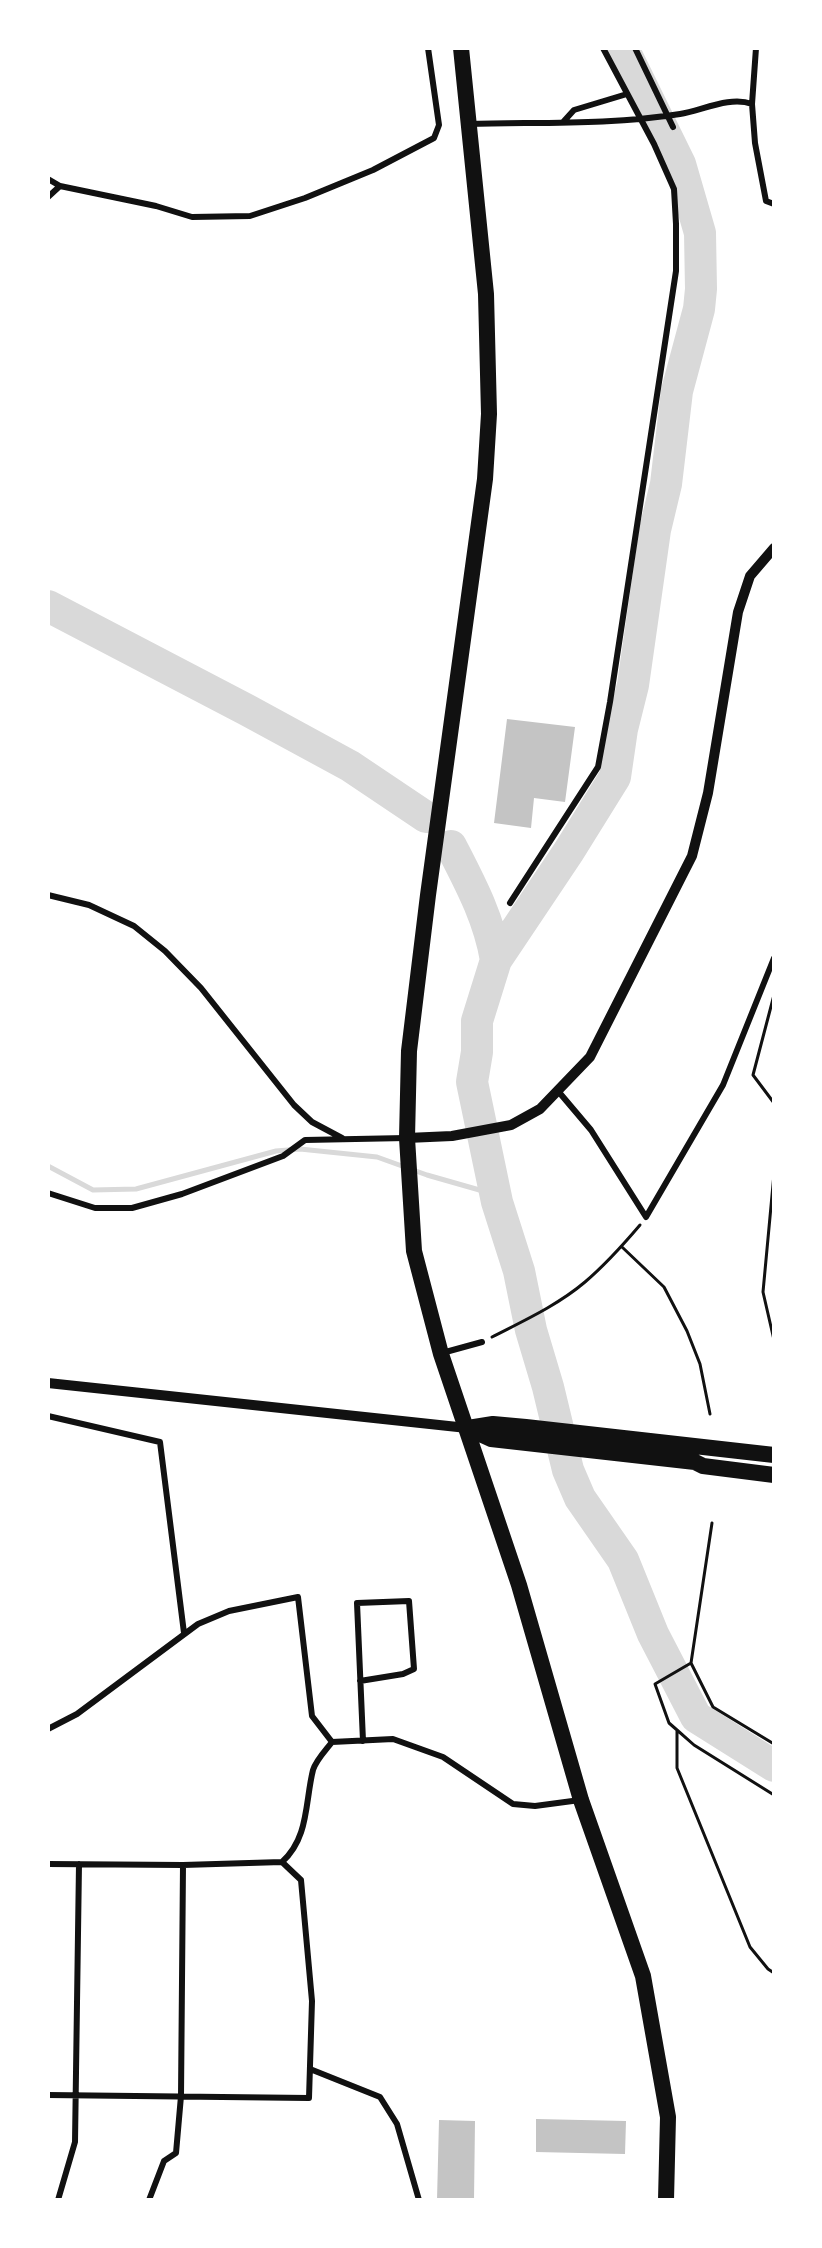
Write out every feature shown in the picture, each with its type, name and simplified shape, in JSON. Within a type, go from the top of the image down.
[{"type":"highway","points":[[461,48],[486,294],[489,414],[484,478],[409,1051],[407,1138],[414,1251],[441,1354],[519,1585],[581,1800],[643,1976],[669,2117],[666,2200]]},
{"type":"highway","points":[[467,1428],[491,1439],[571,1431],[774,1455]]},
{"type":"highway","points":[[524,1435],[578,1449],[695,1462],[703,1466],[774,1475]]},
{"type":"street","points":[[48,179],[60,186],[156,206],[192,217],[250,216],[305,198],[373,170],[434,138],[439,125],[428,48]]},
{"type":"street","points":[[510,903],[598,767],[674,282],[676,224],[674,189],[654,144],[603,48]]},
{"type":"street","points":[[635,48],[673,127]]},
{"type":"street","points":[[756,48],[752,104],[755,143],[766,201],[774,204]]},
{"type":"street","points":[[563,121],[574,110],[627,94]]},
{"type":"street","points":[[468,124],[631,119],[681,114],[741,100],[752,104]]},
{"type":"street","points":[[48,197],[60,186]]},
{"type":"street","points":[[48,1193],[95,1208],[132,1208],[182,1194],[283,1156],[305,1140],[452,1136],[511,1125],[540,1109],[590,1057],[692,856],[708,793],[738,612],[750,576],[774,548]]},
{"type":"street","points":[[48,895],[89,905],[134,926],[165,951],[201,988],[294,1105],[312,1122],[342,1138]]},
{"type":"street","points":[[558,1091],[591,1130],[646,1217],[723,1085],[774,958]]},
{"type":"street","points":[[441,1354],[482,1342]]},
{"type":"street","points":[[48,1383],[467,1428]]},
{"type":"street","points":[[48,1416],[159,1442],[184,1633]]},
{"type":"street","points":[[48,1729],[77,1714],[198,1624],[230,1611],[298,1597],[312,1716],[332,1742]]},
{"type":"street","points":[[360,1681],[403,1674],[414,1669],[408,1601],[357,1603],[360,1681],[363,1741]]},
{"type":"street","points":[[332,1742],[393,1739],[443,1757],[513,1804],[534,1806],[581,1800]]},
{"type":"street","points":[[48,1864],[183,1865],[282,1862],[293,1852],[307,1814],[314,1767],[332,1742]]},
{"type":"street","points":[[48,2095],[309,2098],[312,2001],[301,1880],[282,1862]]},
{"type":"street","points":[[58,2200],[75,2142],[79,1864]]},
{"type":"street","points":[[149,2200],[164,2161],[176,2153],[181,2096],[183,1865]]},
{"type":"street","points":[[310,2069],[380,2097],[397,2124],[419,2200]]},
{"type":"path","points":[[774,995],[753,1075],[774,1103]]},
{"type":"path","points":[[774,1174],[763,1292],[774,1340]]},
{"type":"path","points":[[482,1342],[540,1312],[584,1283],[622,1247],[646,1217]]},
{"type":"path","points":[[622,1247],[664,1287],[678,1313],[700,1364],[710,1414]]},
{"type":"path","points":[[712,1523],[691,1663],[713,1707],[774,1744]]},
{"type":"path","points":[[691,1663],[654,1684],[669,1723],[694,1745],[774,1795]]},
{"type":"path","points":[[677,1730],[677,1768],[750,1947],[774,1973]]},
{"type":"building","points":[[507,719],[575,727],[565,802],[534,798],[531,828],[494,823]]},
{"type":"building","points":[[536,2119],[626,2121],[625,2154],[536,2152]]},
{"type":"building","points":[[439,2120],[475,2121],[474,2200],[437,2200]]},
{"type":"waterway","points":[[623,48],[680,164],[700,233],[699,309],[677,391],[666,484],[655,530],[633,685],[622,729],[615,777],[496,960],[477,1021],[477,1052],[472,1082],[497,1202],[519,1271],[531,1330],[548,1387],[568,1470],[580,1498],[623,1560],[653,1634],[696,1717],[774,1766]]},
{"type":"waterway","points":[[48,606],[350,766],[426,817]]},
{"type":"waterway","points":[[451,846],[484,915],[496,960]]},
{"type":"waterway","points":[[48,1166],[93,1190],[136,1189],[276,1151],[300,1149],[377,1157],[427,1175],[490,1193],[497,1202]]}]
